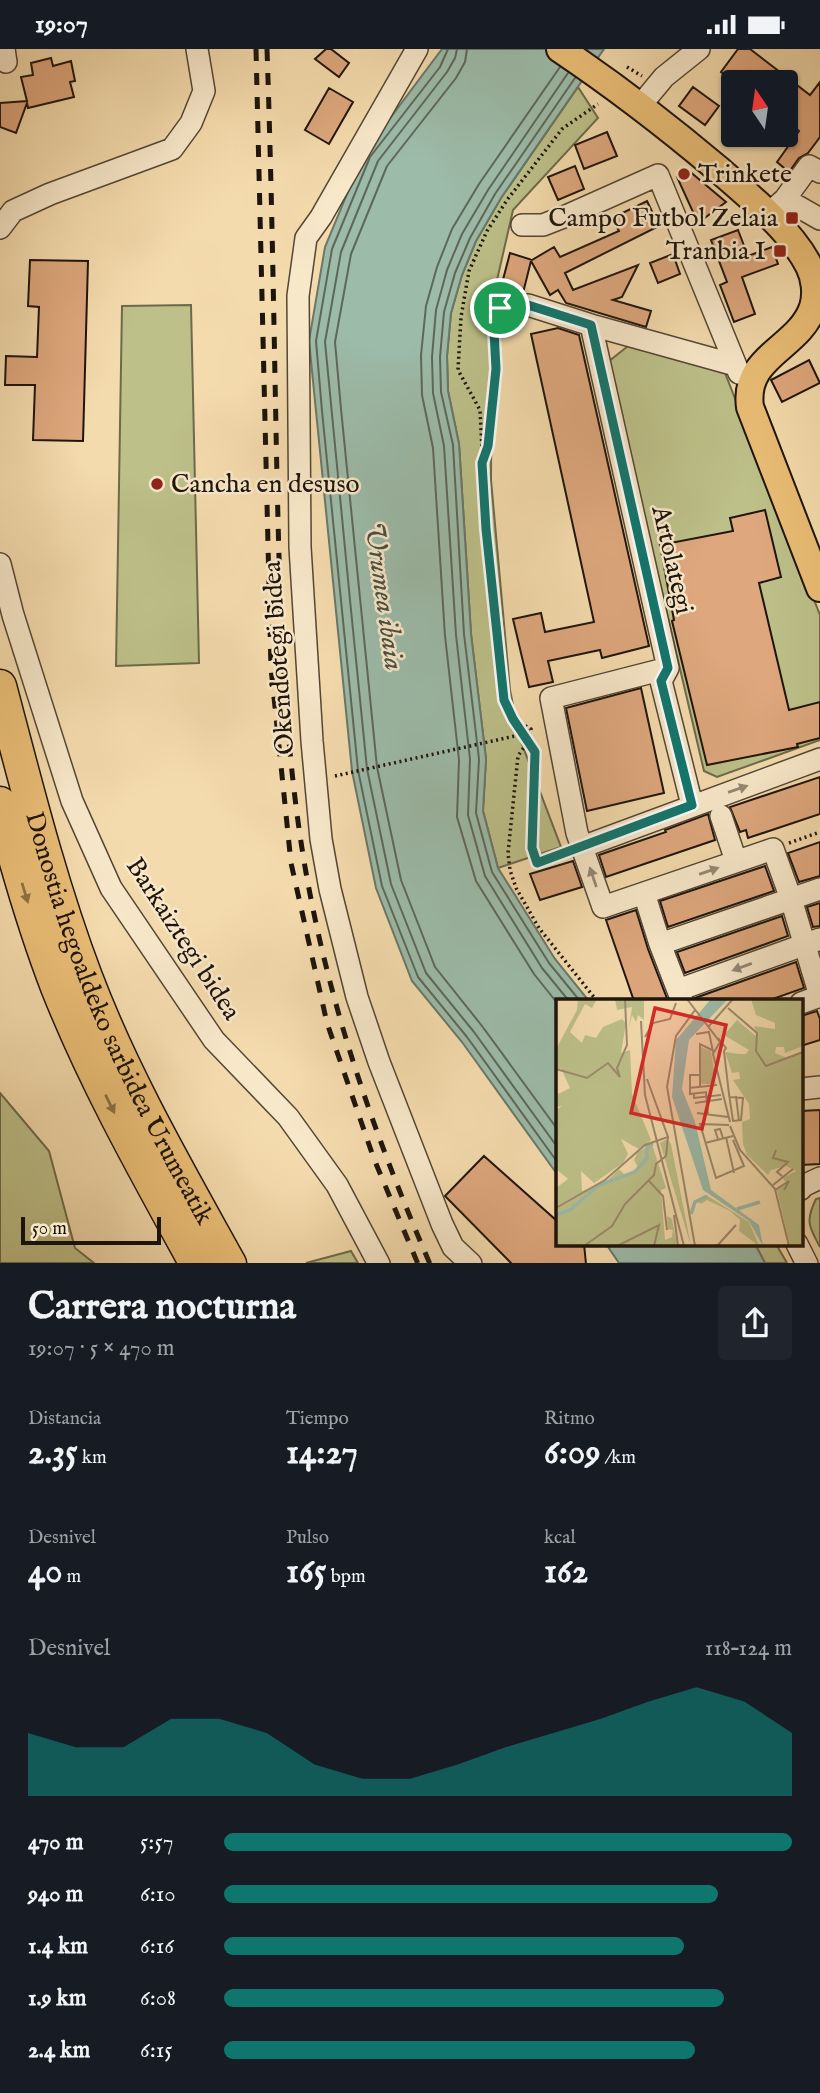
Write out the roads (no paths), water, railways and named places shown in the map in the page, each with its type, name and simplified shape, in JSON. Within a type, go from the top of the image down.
[{"type":"highway","name":"Donostia hegoaldeko sarbidea Urumeatik","points":[[0,686],[40,836],[86,977],[138,1092],[230,1263]]},
{"type":"highway","name":"Donostia hegoaldeko sarbidea Urumeatik","points":[[0,803],[32,915],[85,1052],[116,1117],[196,1263]]},
{"type":"main road","points":[[560,49],[607,90],[640,106],[743,190],[776,206],[811,269],[815,284],[816,311],[801,329],[760,366],[749,391],[750,407],[820,588]]},
{"type":"street","points":[[0,228],[13,211],[50,194],[172,149],[191,123],[204,91],[197,49]]},
{"type":"street","name":"Okendotegi bidea","points":[[417,49],[321,217],[306,238],[298,296],[300,547],[315,780],[330,889],[358,997],[384,1075],[442,1224],[453,1247],[471,1263]]},
{"type":"street","points":[[640,106],[664,77],[699,49]]},
{"type":"street","points":[[820,172],[809,166],[776,206],[820,219]]},
{"type":"street","points":[[522,225],[543,225],[658,175],[735,365],[749,391]]},
{"type":"street","points":[[528,305],[735,365]]},
{"type":"street","name":"Artolategi","points":[[591,325],[668,668],[661,681],[692,805]]},
{"type":"street","name":"Barkaiztegi bidea","points":[[0,564],[13,615],[72,801],[111,888],[214,1040],[288,1117],[321,1162],[337,1185],[379,1263]]},
{"type":"street","points":[[668,668],[551,698],[577,833],[603,907],[773,849],[791,899],[813,942],[820,996],[802,1003]]},
{"type":"street","points":[[582,847],[820,759]]},
{"type":"street","points":[[721,815],[736,861]]},
{"type":"street","points":[[660,944],[820,889]]},
{"type":"street","points":[[644,893],[680,995],[813,942]]},
{"type":"street","points":[[802,1089],[820,1087]]},
{"type":"street","points":[[802,1188],[820,1178]]},
{"type":"street","points":[[798,1246],[807,1263]]},
{"type":"water","name":"Urumea ibaia","points":[[442,49],[604,49],[501,198],[476,241],[451,313],[447,356],[448,391],[459,444],[471,634],[486,759],[483,811],[498,868],[555,959],[587,999],[556,999],[556,1173],[462,1042],[412,981],[376,888],[352,771],[309,341],[325,247],[364,153]]},
{"type":"water","points":[[607,1246],[756,1246],[765,1263],[619,1263]]},
{"type":"railway","points":[[256,49],[271,668],[291,863],[327,1023],[374,1159],[418,1263]]},
{"type":"railway","points":[[267,49],[281,622],[297,813],[314,914],[339,1016],[371,1116],[430,1263]]},
{"type":"place","name":"Trinkete","points":[[684,174]]},
{"type":"place","name":"Campo Futbol Zelaia","points":[[792,218]]},
{"type":"place","name":"Tranbia I","points":[[780,251]]},
{"type":"place","name":"Cancha en desuso","points":[[157,484]]}]
